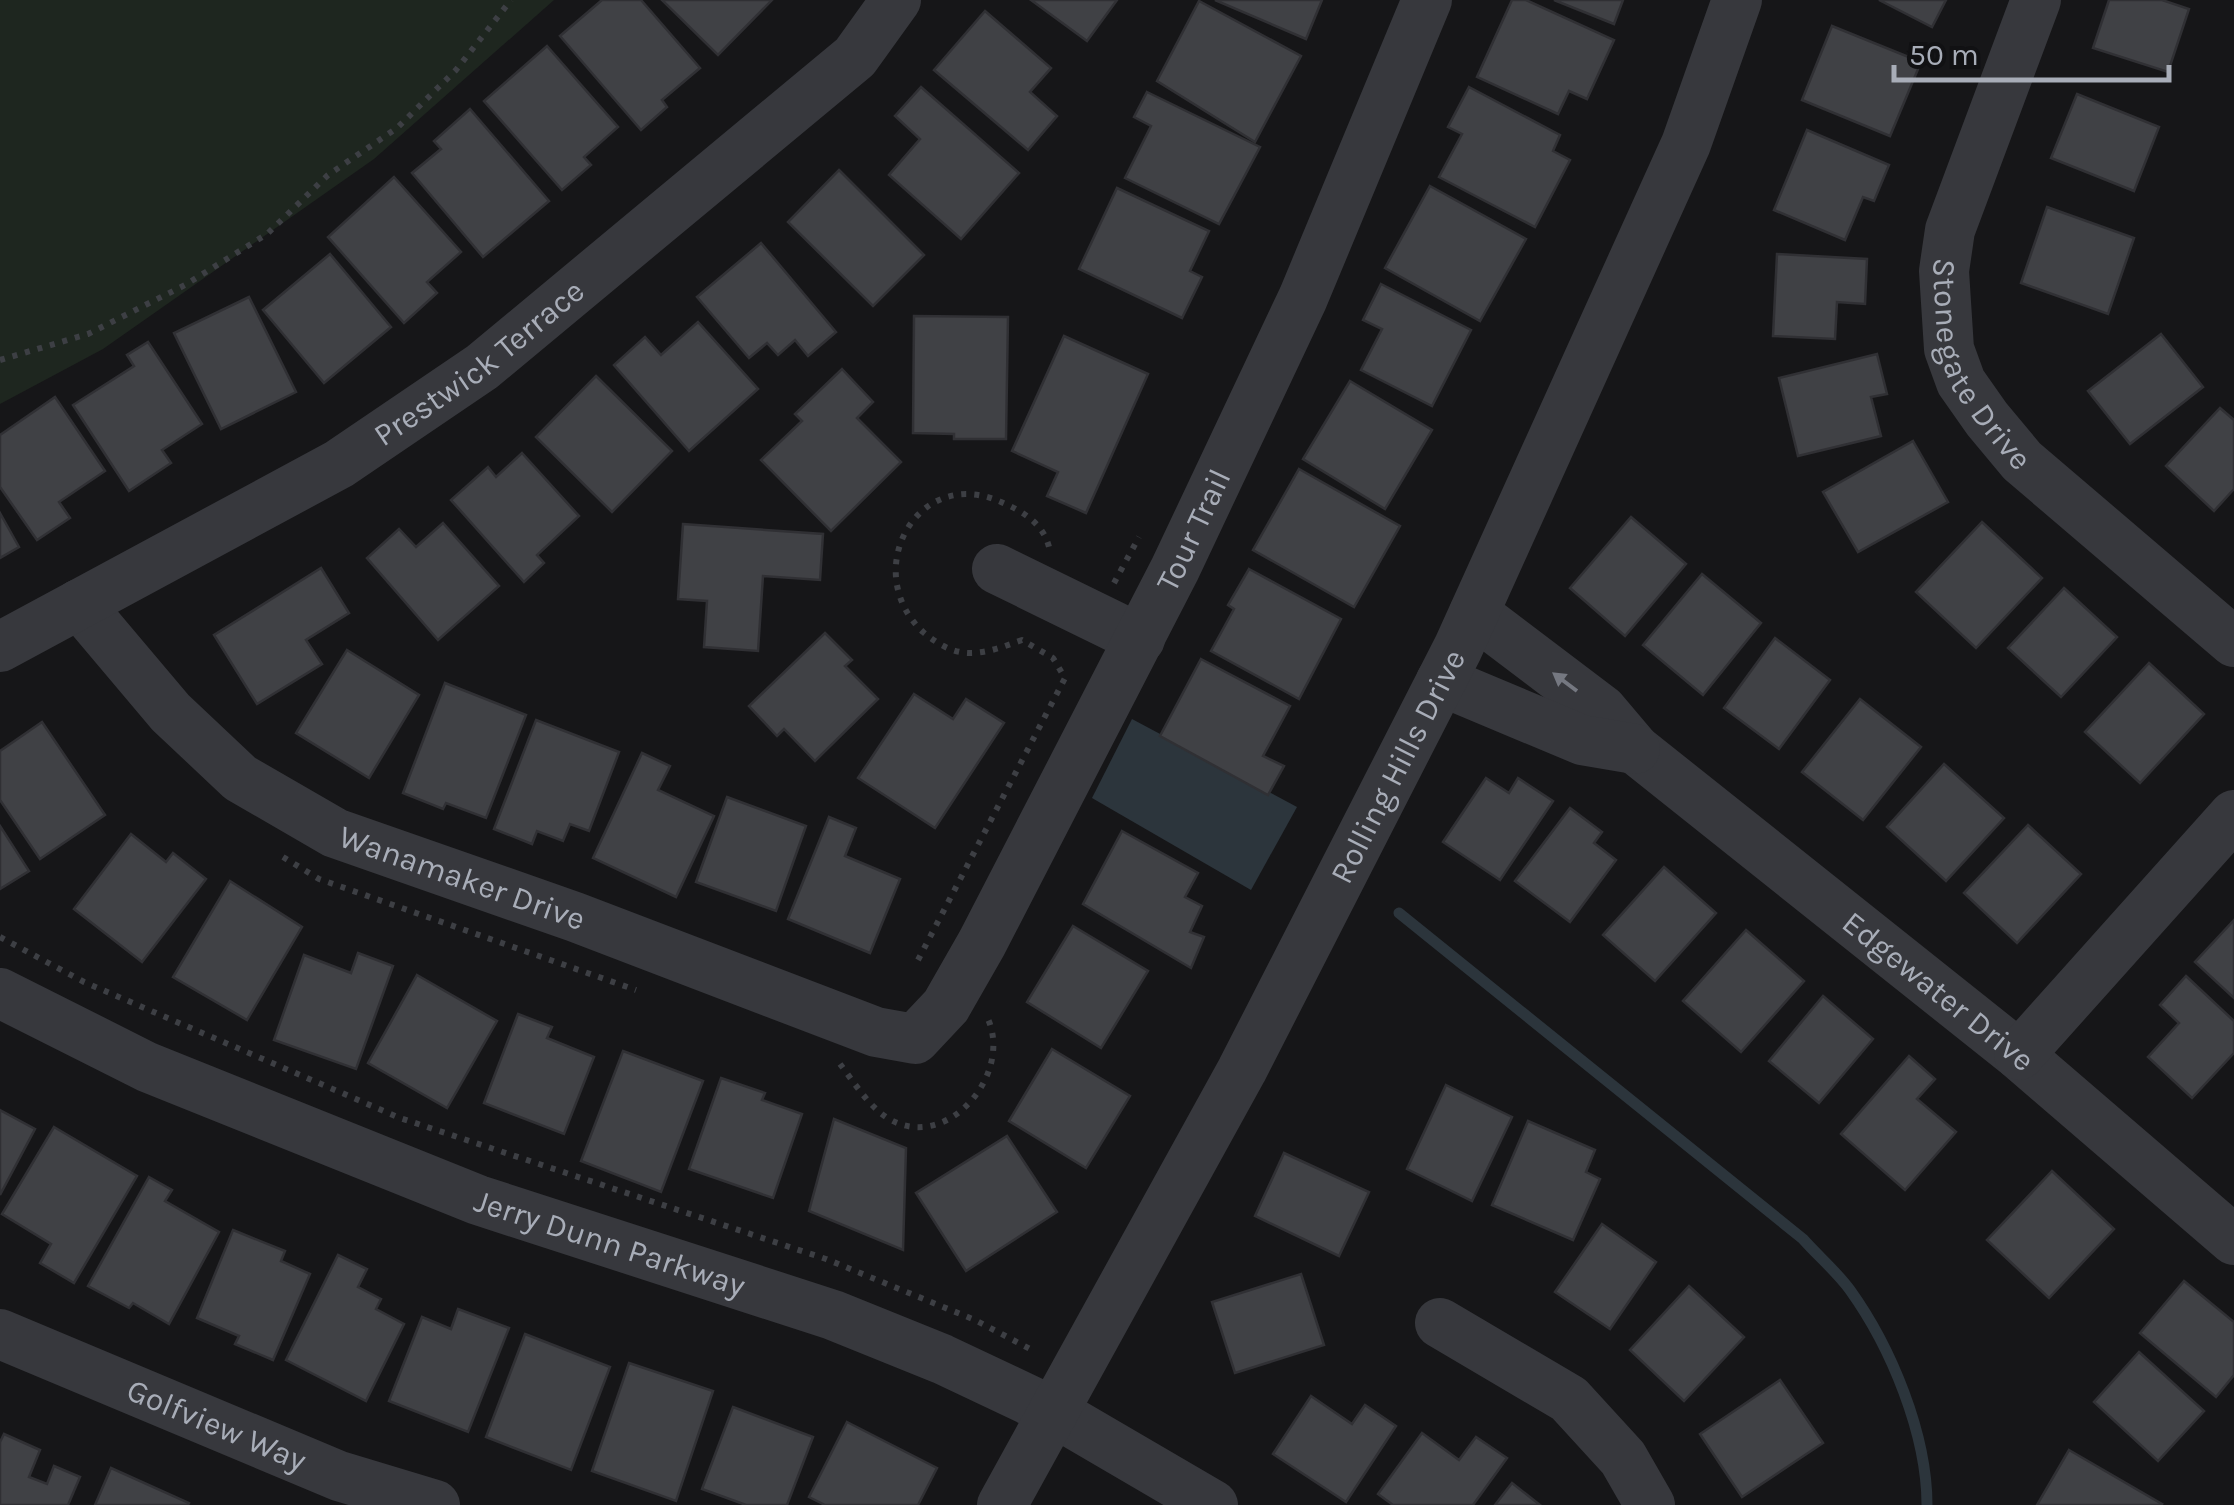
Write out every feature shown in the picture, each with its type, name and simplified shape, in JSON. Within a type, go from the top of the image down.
[{"type":"street","name":"Prestwick Terrace","points":[[0,647],[339,464],[482,367],[855,56],[896,0]]},
{"type":"street","name":"Tour Trail","points":[[915,1039],[946,1006],[982,943],[1140,638],[1304,298],[1428,0]]},
{"type":"street","name":"Rolling Hills Drive","points":[[1002,1505],[1242,1070],[1441,681],[1686,144],[1737,0]]},
{"type":"street","name":"Stonegate Drive","points":[[2036,0],[1950,230],[1944,272],[1949,348],[1961,382],[2022,461],[2234,642]]},
{"type":"street","points":[[998,570],[1140,638]]},
{"type":"street","name":"Wanamaker Drive","points":[[79,604],[171,713],[240,778],[336,833],[575,917],[876,1032],[915,1039]]},
{"type":"street","name":"Edgewater Drive","points":[[1474,613],[1602,710],[1635,749],[2019,1056],[2234,1240]]},
{"type":"street","name":"Edgewater Drive","points":[[1441,681],[1582,740],[1635,749]]},
{"type":"street","points":[[2019,1056],[2234,815]]},
{"type":"street","name":"Jerry Dunn Parkway","points":[[0,992],[147,1067],[459,1193],[833,1315],[942,1359],[1052,1410],[1214,1505]]},
{"type":"street","points":[[1440,1323],[1570,1399],[1623,1458],[1650,1505]]},
{"type":"street","name":"Golfview Way","points":[[0,1334],[340,1476],[435,1505]]},
{"type":"path","points":[[0,360],[88,334],[185,285],[267,234],[328,175],[397,128],[456,70],[512,0]]},
{"type":"path","points":[[912,972],[1066,678],[1061,668]]},
{"type":"path","points":[[270,849],[319,879],[638,991]]},
{"type":"path","points":[[0,938],[84,982],[400,1118],[826,1259],[975,1320],[1032,1350]]},
{"type":"path","points":[[838,1062],[886,1118],[909,1126],[940,1124],[958,1114],[981,1091],[994,1061],[995,1032],[983,1008]]},
{"type":"shaded area","points":[[0,0],[554,0],[374,159],[103,349],[0,404]]},
{"type":"shaded area","points":[[1132,719],[1297,807],[1251,890],[1092,798]]},
{"type":"building","points":[[602,0],[641,0],[700,68],[662,100],[667,107],[641,130],[560,36]]},
{"type":"building","points":[[662,0],[772,0],[718,55]]},
{"type":"building","points":[[1031,0],[1117,0],[1087,41]]},
{"type":"building","points":[[1215,0],[1322,0],[1306,39]]},
{"type":"building","points":[[1512,0],[1526,0],[1614,40],[1587,99],[1569,91],[1558,114],[1477,77]]},
{"type":"building","points":[[1554,0],[1623,0],[1614,24]]},
{"type":"building","points":[[1879,0],[1946,0],[1932,27]]},
{"type":"building","points":[[2109,0],[2162,0],[2189,9],[2168,72],[2093,48]]},
{"type":"building","points":[[1199,1],[1301,56],[1255,142],[1157,81]]},
{"type":"building","points":[[985,11],[1051,68],[1030,92],[1057,116],[1028,150],[934,70]]},
{"type":"building","points":[[1832,26],[1921,62],[1890,136],[1802,100]]},
{"type":"building","points":[[547,46],[618,127],[584,157],[591,165],[562,190],[484,101]]},
{"type":"building","points":[[921,87],[1019,173],[961,239],[889,175],[920,139],[895,116]]},
{"type":"building","points":[[1469,87],[1560,135],[1553,151],[1570,160],[1535,227],[1439,177],[1462,134],[1448,127]]},
{"type":"building","points":[[1147,92],[1260,147],[1219,224],[1125,178],[1151,126],[1134,117]]},
{"type":"building","points":[[2077,94],[2159,127],[2134,191],[2051,158]]},
{"type":"building","points":[[470,109],[549,201],[483,257],[412,173],[441,149],[434,141]]},
{"type":"building","points":[[1807,130],[1889,165],[1874,201],[1863,197],[1845,240],[1774,210]]},
{"type":"building","points":[[839,170],[924,255],[873,306],[788,222]]},
{"type":"building","points":[[394,177],[461,252],[427,282],[437,293],[404,323],[328,237]]},
{"type":"building","points":[[1430,186],[1526,239],[1480,321],[1385,268]]},
{"type":"building","points":[[1117,188],[1209,231],[1190,271],[1202,277],[1182,318],[1079,269]]},
{"type":"building","points":[[2047,207],[2134,238],[2108,314],[2021,283]]},
{"type":"building","points":[[761,243],[836,332],[808,356],[795,340],[778,355],[767,343],[749,358],[697,297]]},
{"type":"building","points":[[330,254],[391,327],[324,383],[263,310]]},
{"type":"building","points":[[1777,254],[1867,259],[1865,304],[1837,302],[1835,339],[1773,336]]},
{"type":"building","points":[[1381,284],[1471,330],[1432,406],[1361,370],[1382,329],[1363,320]]},
{"type":"building","points":[[249,297],[296,392],[221,429],[174,333]]},
{"type":"building","points":[[914,316],[1008,317],[1006,439],[954,439],[954,434],[913,433]]},
{"type":"building","points":[[698,322],[758,389],[689,451],[614,365],[645,337],[661,355]]},
{"type":"building","points":[[2161,334],[2203,387],[2130,444],[2088,391]]},
{"type":"building","points":[[1064,336],[1148,374],[1086,513],[1047,496],[1058,472],[1012,451]]},
{"type":"building","points":[[148,342],[202,424],[162,450],[171,463],[129,491],[73,405],[134,366],[127,355]]},
{"type":"building","points":[[1877,354],[1887,394],[1871,397],[1881,436],[1798,456],[1779,378]]},
{"type":"building","points":[[842,369],[873,402],[857,418],[901,462],[831,531],[761,460],[802,421],[795,414]]},
{"type":"building","points":[[596,376],[672,451],[612,512],[536,437]]},
{"type":"building","points":[[1350,381],[1432,430],[1385,509],[1303,459]]},
{"type":"building","points":[[55,397],[105,471],[59,502],[70,518],[37,540],[0,487],[0,435]]},
{"type":"building","points":[[2220,408],[2234,420],[2234,489],[2214,511],[2166,466]]},
{"type":"building","points":[[1913,441],[1948,502],[1858,552],[1823,492]]},
{"type":"building","points":[[522,453],[579,516],[537,555],[544,563],[524,582],[451,500],[488,467],[496,477]]},
{"type":"building","points":[[1299,469],[1400,526],[1354,607],[1253,550]]},
{"type":"building","points":[[0,513],[19,547],[0,558]]},
{"type":"building","points":[[1631,517],[1686,564],[1625,636],[1570,588]]},
{"type":"building","points":[[1982,522],[2042,578],[1976,648],[1916,592]]},
{"type":"building","points":[[443,523],[499,586],[438,640],[367,558],[399,529],[416,547]]},
{"type":"building","points":[[683,524],[823,534],[820,580],[763,576],[758,651],[704,647],[707,601],[678,599]]},
{"type":"building","points":[[321,568],[349,613],[306,640],[322,664],[257,704],[214,635]]},
{"type":"building","points":[[1249,569],[1341,619],[1299,699],[1211,651],[1234,609],[1228,605]]},
{"type":"building","points":[[1702,574],[1761,623],[1703,695],[1643,645]]},
{"type":"building","points":[[2064,588],[2117,637],[2061,697],[2008,648]]},
{"type":"building","points":[[825,633],[852,660],[845,666],[878,699],[815,761],[784,729],[777,736],[749,706]]},
{"type":"building","points":[[1775,638],[1830,680],[1779,749],[1724,708]]},
{"type":"building","points":[[347,650],[419,695],[369,778],[296,733]]},
{"type":"building","points":[[1201,659],[1290,706],[1263,756],[1284,766],[1268,795],[1160,736]]},
{"type":"building","points":[[2149,663],[2204,714],[2140,783],[2085,732]]},
{"type":"building","points":[[445,683],[526,715],[486,818],[446,803],[443,809],[403,793]]},
{"type":"building","points":[[914,694],[953,719],[966,699],[1004,723],[935,828],[858,778]]},
{"type":"building","points":[[1860,699],[1921,747],[1863,820],[1802,772]]},
{"type":"building","points":[[536,720],[619,752],[589,831],[570,824],[563,841],[537,831],[532,844],[494,829]]},
{"type":"building","points":[[42,722],[105,815],[40,859],[0,800],[0,751]]},
{"type":"building","points":[[642,753],[670,766],[658,790],[714,816],[676,897],[593,858]]},
{"type":"building","points":[[1944,764],[2004,818],[1946,881],[1887,827]]},
{"type":"building","points":[[1486,778],[1509,793],[1518,778],[1553,801],[1500,880],[1443,842]]},
{"type":"building","points":[[727,797],[806,826],[776,911],[696,882]]},
{"type":"building","points":[[1570,808],[1602,832],[1594,843],[1616,860],[1570,922],[1515,881]]},
{"type":"building","points":[[829,817],[856,828],[845,856],[900,879],[870,953],[788,919]]},
{"type":"building","points":[[2028,825],[2081,874],[2017,943],[1964,893]]},
{"type":"building","points":[[0,826],[29,871],[0,889]]},
{"type":"building","points":[[1122,831],[1198,873],[1185,897],[1202,906],[1190,932],[1204,937],[1191,968],[1083,904]]},
{"type":"building","points":[[131,834],[166,862],[173,853],[206,879],[142,962],[74,909]]},
{"type":"building","points":[[1664,867],[1716,913],[1655,981],[1603,935]]},
{"type":"building","points":[[230,881],[302,927],[247,1020],[173,977]]},
{"type":"building","points":[[2234,920],[2234,998],[2195,962]]},
{"type":"building","points":[[1073,926],[1148,971],[1101,1048],[1027,1002]]},
{"type":"building","points":[[1746,930],[1804,981],[1741,1052],[1683,1001]]},
{"type":"building","points":[[358,953],[393,966],[356,1069],[274,1040],[304,955],[351,973]]},
{"type":"building","points":[[417,975],[497,1021],[447,1108],[368,1063]]},
{"type":"building","points":[[2186,976],[2234,1021],[2234,1053],[2192,1098],[2148,1057],[2179,1023],[2160,1005]]},
{"type":"building","points":[[1823,996],[1873,1039],[1819,1103],[1769,1061]]},
{"type":"building","points":[[518,1014],[552,1027],[547,1038],[594,1057],[564,1134],[484,1103]]},
{"type":"building","points":[[1052,1049],[1130,1096],[1086,1168],[1009,1121]]},
{"type":"building","points":[[623,1051],[703,1081],[661,1192],[581,1161]]},
{"type":"building","points":[[1909,1056],[1935,1079],[1917,1099],[1956,1132],[1905,1190],[1841,1134]]},
{"type":"building","points":[[721,1078],[765,1093],[762,1100],[802,1114],[773,1198],[689,1169]]},
{"type":"building","points":[[1446,1085],[1512,1117],[1472,1201],[1407,1169]]},
{"type":"building","points":[[0,1110],[35,1129],[0,1195]]},
{"type":"building","points":[[834,1119],[906,1148],[903,1250],[809,1211]]},
{"type":"building","points":[[1528,1121],[1595,1150],[1586,1172],[1600,1179],[1573,1240],[1492,1205]]},
{"type":"building","points":[[54,1127],[137,1176],[74,1283],[40,1263],[51,1244],[2,1214]]},
{"type":"building","points":[[1007,1136],[1057,1212],[966,1271],[916,1193]]},
{"type":"building","points":[[1284,1153],[1369,1192],[1339,1256],[1255,1216]]},
{"type":"building","points":[[2052,1171],[2114,1229],[2049,1298],[1987,1240]]},
{"type":"building","points":[[149,1177],[172,1190],[165,1201],[219,1232],[169,1324],[133,1303],[129,1308],[88,1286]]},
{"type":"building","points":[[1602,1224],[1656,1262],[1610,1329],[1555,1292]]},
{"type":"building","points":[[233,1230],[285,1251],[281,1261],[310,1274],[273,1360],[235,1344],[239,1336],[197,1318]]},
{"type":"building","points":[[338,1255],[367,1269],[358,1287],[381,1299],[376,1309],[404,1324],[366,1401],[286,1360]]},
{"type":"building","points":[[1301,1274],[1324,1345],[1235,1373],[1212,1302]]},
{"type":"building","points":[[2184,1281],[2234,1322],[2234,1375],[2216,1397],[2140,1333]]},
{"type":"building","points":[[1689,1286],[1744,1337],[1684,1401],[1630,1350]]},
{"type":"building","points":[[458,1309],[509,1328],[468,1432],[389,1401],[422,1317],[451,1329]]},
{"type":"building","points":[[525,1334],[610,1367],[571,1470],[486,1437]]},
{"type":"building","points":[[2139,1352],[2204,1411],[2158,1461],[2094,1402]]},
{"type":"building","points":[[629,1363],[713,1391],[676,1501],[592,1471]]},
{"type":"building","points":[[1780,1380],[1823,1443],[1742,1497],[1700,1434]]},
{"type":"building","points":[[1311,1396],[1352,1424],[1365,1405],[1396,1426],[1346,1502],[1273,1454]]},
{"type":"building","points":[[733,1407],[813,1437],[787,1505],[746,1505],[702,1489]]},
{"type":"building","points":[[847,1422],[937,1468],[918,1505],[825,1505],[809,1497]]},
{"type":"building","points":[[1422,1433],[1459,1460],[1476,1437],[1507,1458],[1473,1505],[1393,1505],[1378,1494]]},
{"type":"building","points":[[4,1434],[40,1450],[29,1477],[47,1484],[54,1466],[80,1477],[68,1505],[0,1505],[0,1442]]},
{"type":"building","points":[[2069,1450],[2162,1504],[2037,1505]]},
{"type":"building","points":[[111,1468],[189,1503],[95,1505]]},
{"type":"building","points":[[1512,1483],[1540,1505],[1495,1505]]},
{"type":"waterway","points":[[1399,913],[1803,1239],[1839,1277],[1865,1313],[1904,1392],[1921,1449],[1927,1505]]}]
